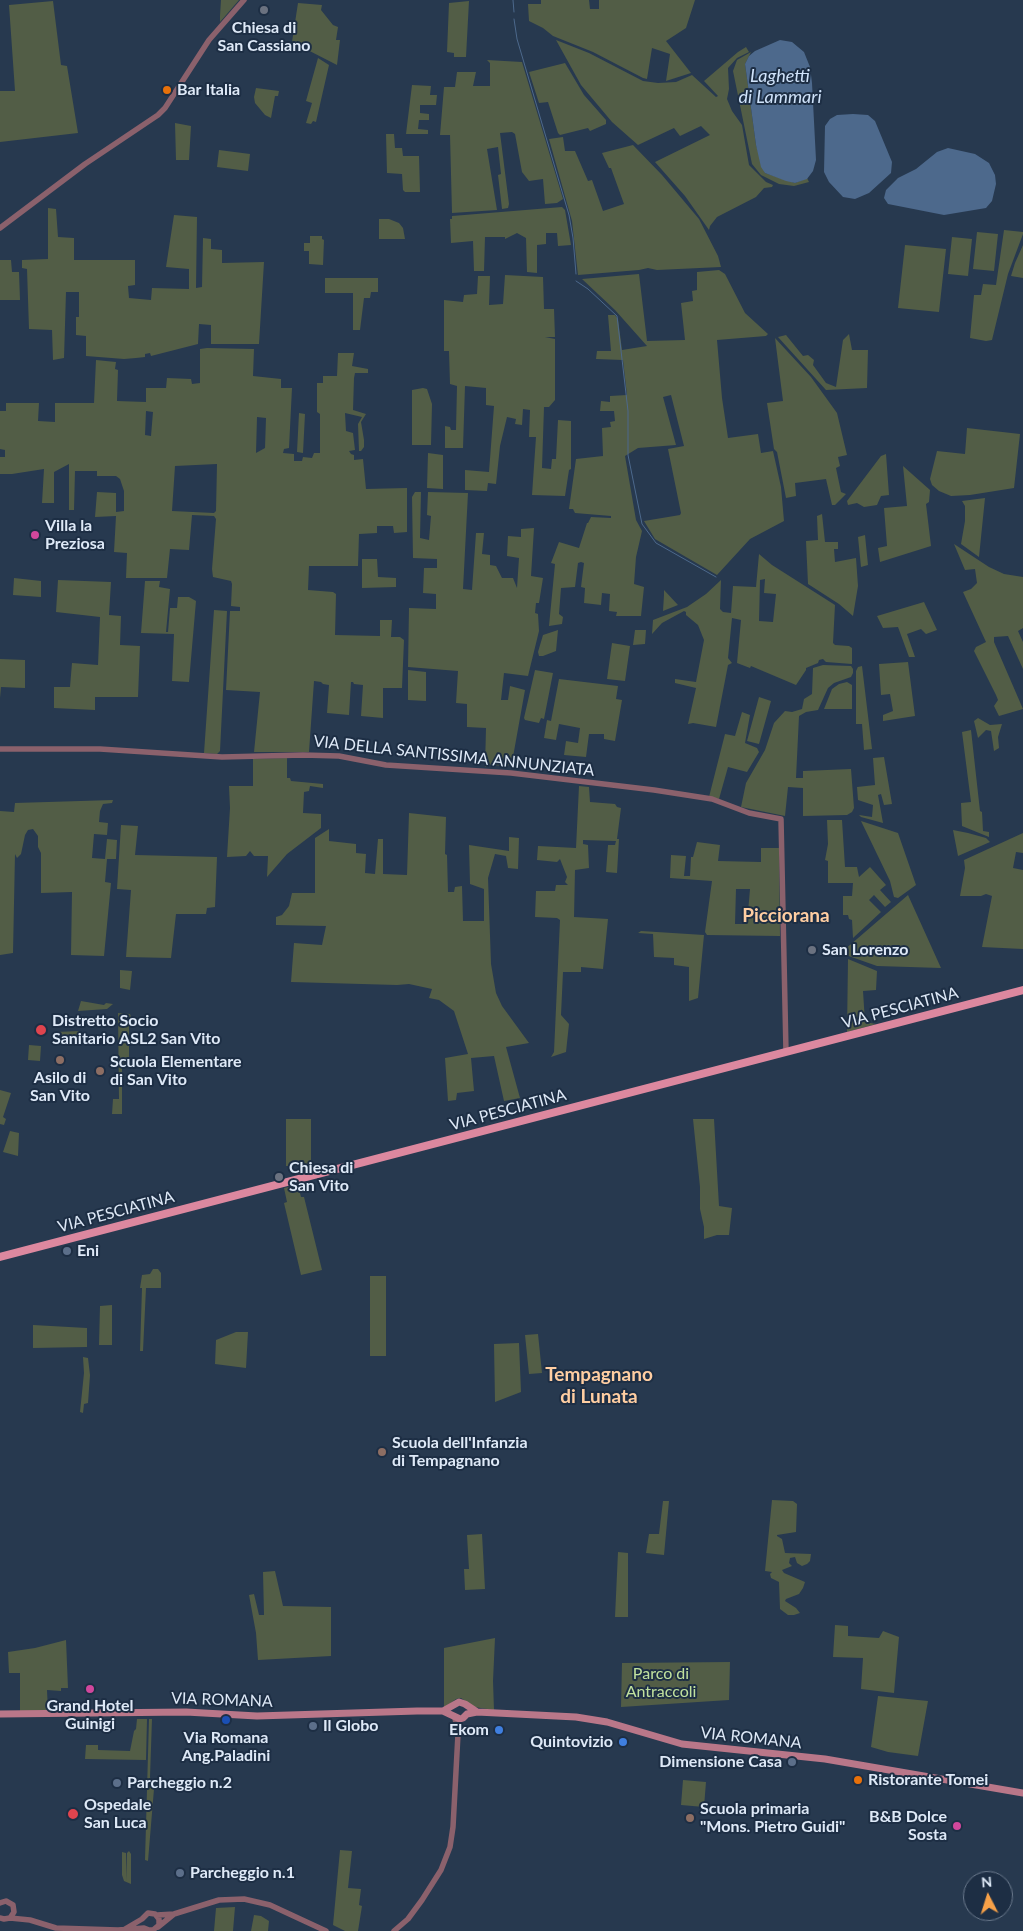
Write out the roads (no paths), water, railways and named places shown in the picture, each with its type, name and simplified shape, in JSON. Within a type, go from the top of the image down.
[{"type":"main road","name":"VIA PESCIATINA","points":[[0,1257],[1023,990]]},
{"type":"main road","points":[[443,1712],[459,1702],[477,1712]]},
{"type":"main road","points":[[452,1706],[454,1717]]},
{"type":"main road","points":[[466,1716],[467,1706]]},
{"type":"main road","name":"VIA ROMANA","points":[[0,1714],[186,1712],[257,1716],[377,1711],[443,1712]]},
{"type":"main road","points":[[443,1712],[454,1717],[466,1716],[477,1712]]},
{"type":"main road","name":"VIA ROMANA","points":[[477,1712],[594,1719],[682,1744],[825,1759],[1023,1793]]},
{"type":"street","points":[[0,228],[85,164],[158,116],[211,38],[244,0]]},
{"type":"street","name":"VIA DELLA SANTISSIMA ANNUNZIATA","points":[[0,748],[99,749],[222,758],[303,755],[339,756],[386,765],[511,773],[654,790],[712,799],[749,813],[780,819],[786,1052]]},
{"type":"street","points":[[458,1727],[466,1716]]},
{"type":"street","points":[[394,1931],[414,1912],[441,1870],[449,1851],[453,1827],[458,1727],[454,1717]]},
{"type":"street","points":[[125,1930],[142,1919],[145,1914],[174,1914],[219,1900],[235,1898],[270,1905],[326,1931]]},
{"type":"street","points":[[0,1903],[10,1902],[14,1909],[30,1920],[62,1929],[125,1930],[144,1928],[150,1930],[157,1928],[174,1914]]},
{"type":"street","points":[[10,1918],[14,1914],[14,1909]]},
{"type":"street","points":[[157,1915],[159,1922],[157,1928]]},
{"type":"street","points":[[0,1918],[6,1920],[10,1918],[30,1920]]},
{"type":"street","points":[[142,1919],[144,1928]]},
{"type":"water","name":"Laghetti di Lammari","points":[[780,40],[792,42],[804,52],[810,67],[812,83],[816,160],[813,171],[807,179],[795,183],[765,173],[761,167],[756,145],[745,64],[749,56],[755,51]]},
{"type":"water","name":"Laghetti di Lammari","points":[[837,115],[868,115],[875,121],[892,162],[891,173],[869,193],[855,199],[843,197],[829,182],[824,172],[825,126],[830,119]]},
{"type":"water","points":[[948,148],[975,154],[989,163],[995,175],[996,184],[992,201],[986,208],[944,215],[888,204],[884,198],[886,190],[898,178],[916,169],[937,152]]},
{"type":"waterway","points":[[513,0],[514,12]]},
{"type":"waterway","points":[[514,19],[517,39],[569,215],[576,274]]},
{"type":"waterway","points":[[576,281],[588,289],[617,316],[628,411],[628,455],[642,524],[656,543],[716,577]]},
{"type":"place","name":"Chiesa di San Cassiano","points":[[264,10]]},
{"type":"place","name":"Bar Italia","points":[[167,90]]},
{"type":"place","name":"Villa la Preziosa","points":[[35,535]]},
{"type":"place","name":"San Lorenzo","points":[[812,950]]},
{"type":"place","name":"Distretto Socio Sanitario ASL2 San Vito","points":[[41,1030]]},
{"type":"place","name":"Asilo di San Vito","points":[[60,1060]]},
{"type":"place","name":"Scuola Elementare di San Vito","points":[[100,1071]]},
{"type":"place","name":"Chiesa di San Vito","points":[[279,1177]]},
{"type":"place","name":"Eni","points":[[67,1251]]},
{"type":"place","name":"Scuola dell'Infanzia di Tempagnano","points":[[382,1452]]},
{"type":"place","name":"Grand Hotel Guinigi","points":[[90,1689]]},
{"type":"place","name":"Via Romana Ang.Paladini","points":[[226,1720]]},
{"type":"place","name":"Il Globo","points":[[313,1726]]},
{"type":"place","name":"Ekom","points":[[499,1730]]},
{"type":"place","name":"Quintovizio","points":[[623,1742]]},
{"type":"place","name":"Dimensione Casa","points":[[792,1762]]},
{"type":"place","name":"Ristorante Tomei","points":[[858,1780]]},
{"type":"place","name":"Parcheggio n.2","points":[[117,1783]]},
{"type":"place","name":"Ospedale San Luca","points":[[73,1814]]},
{"type":"place","name":"Scuola primaria \"Mons. Pietro Guidi\"","points":[[690,1818]]},
{"type":"place","name":"B&B Dolce Sosta","points":[[957,1826]]},
{"type":"place","name":"Parcheggio n.1","points":[[180,1873]]},
{"type":"district","name":"Picciorana","points":[[786,916]]},
{"type":"district","name":"Tempagnano di Lunata","points":[[599,1386]]},
{"type":"park label","name":"Parco di Antraccoli","points":[[661,1683]]}]
